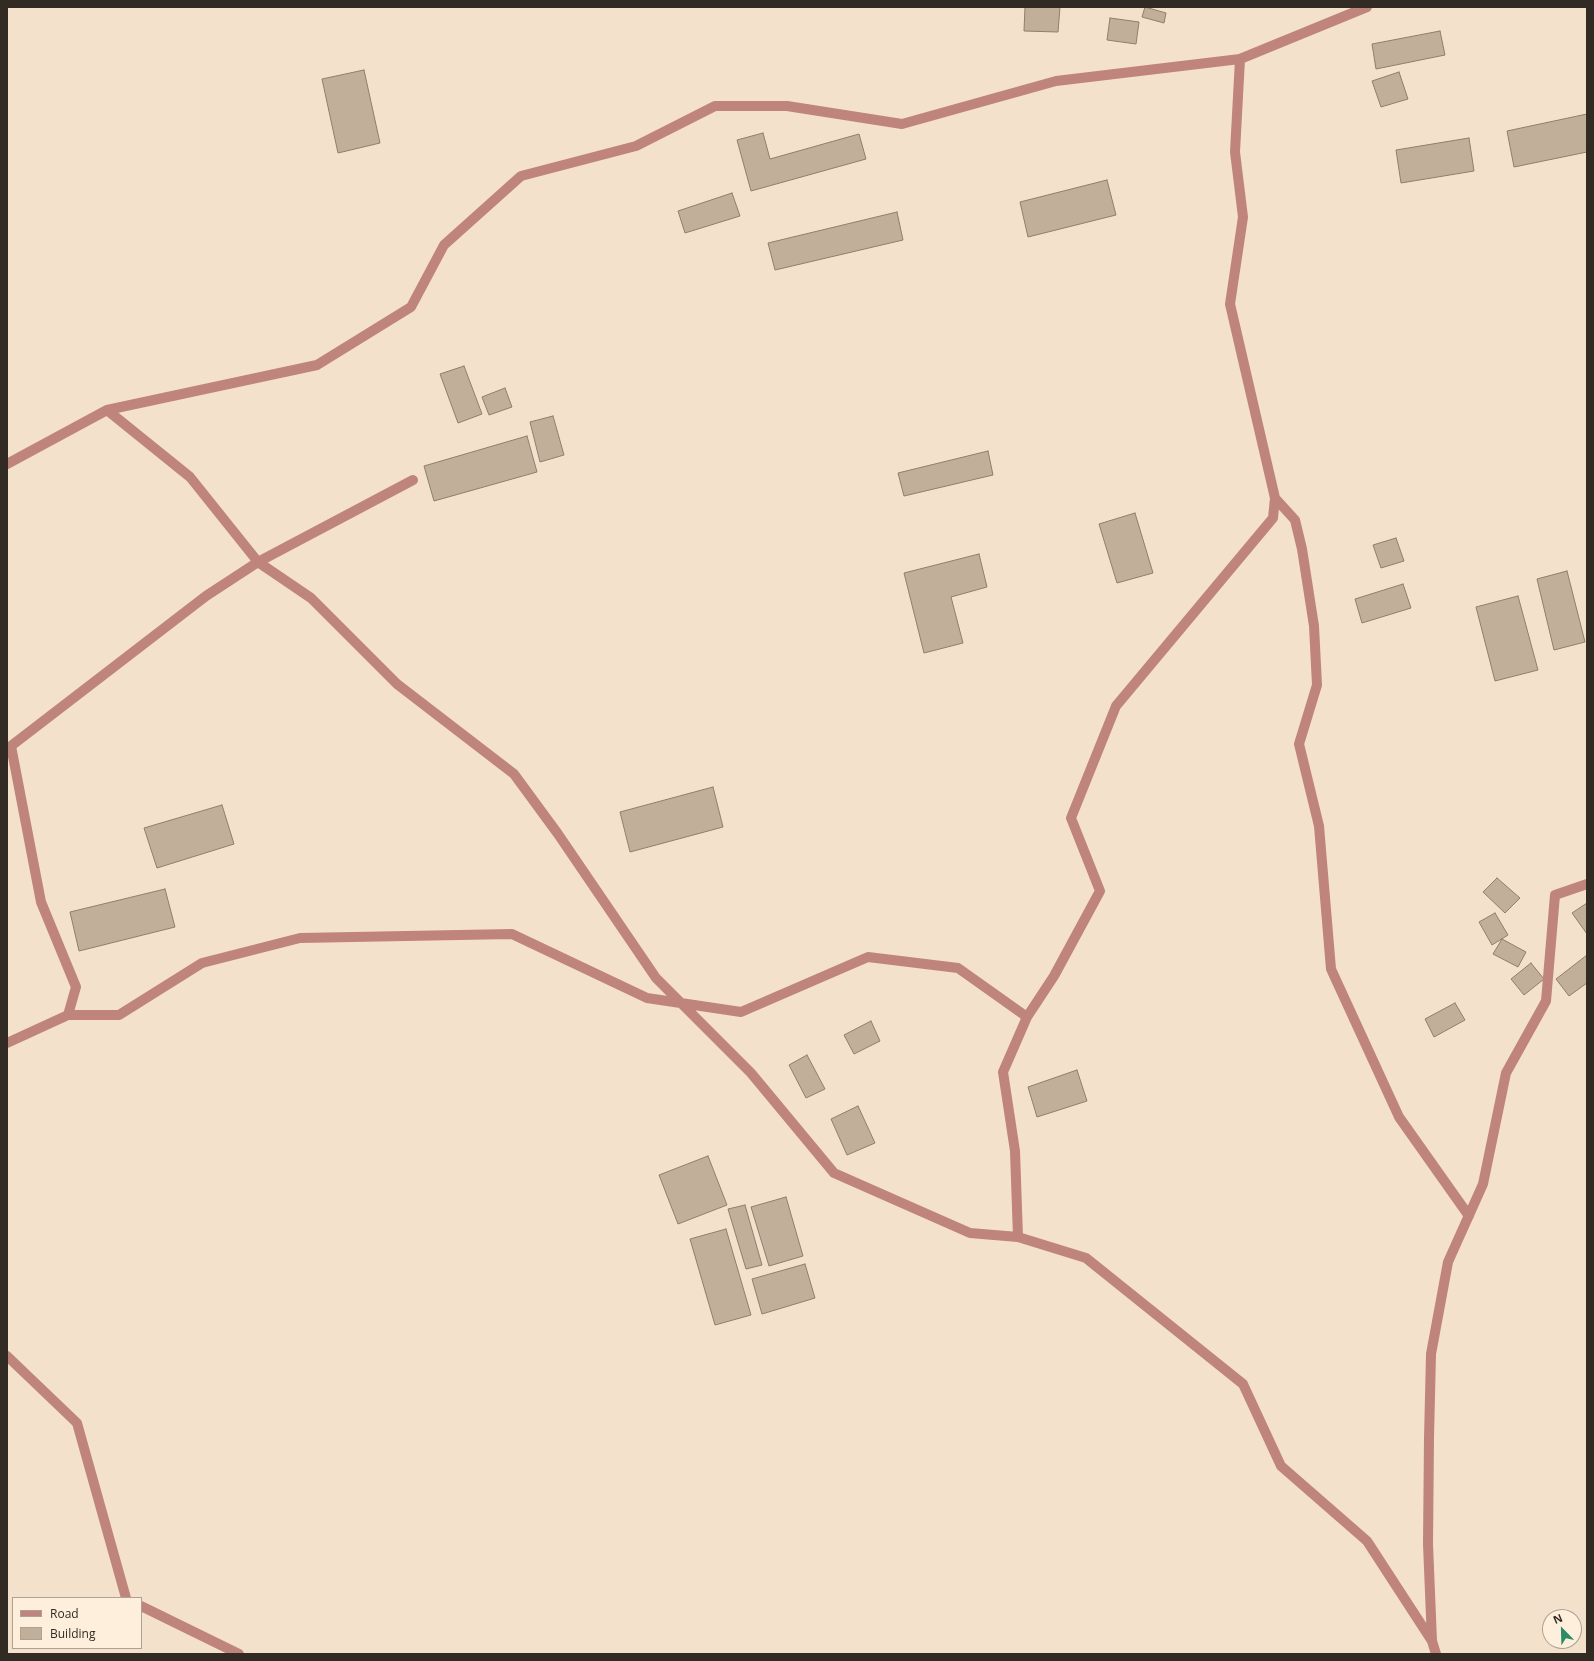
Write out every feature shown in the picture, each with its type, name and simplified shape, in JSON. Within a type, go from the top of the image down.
[{"type":"street","points":[[7,464],[108,410],[317,365],[411,307],[444,245],[521,176],[636,146],[715,106],[787,106],[902,124],[1056,81],[1240,60],[1367,7]]},
{"type":"street","points":[[1018,1237],[1015,1151],[1003,1072],[1027,1017],[1054,976],[1100,891],[1071,818],[1116,706],[1273,518],[1275,498],[1230,304],[1243,217],[1235,152],[1240,60]]},
{"type":"street","points":[[108,410],[190,477],[258,562],[311,598],[397,684],[514,774],[558,834],[656,978],[751,1073],[834,1173],[970,1233],[1018,1237],[1086,1258],[1243,1384],[1280,1466],[1367,1542],[1432,1641]]},
{"type":"street","points":[[68,1015],[76,987],[41,902],[11,746],[206,596],[258,562],[413,480]]},
{"type":"street","points":[[1275,498],[1295,520],[1302,549],[1314,626],[1318,685],[1299,744],[1319,826],[1331,969],[1399,1117],[1469,1216]]},
{"type":"street","points":[[1436,1654],[1432,1641],[1428,1544],[1432,1354],[1448,1262],[1483,1184],[1506,1073],[1546,1001],[1555,895],[1587,884]]},
{"type":"street","points":[[7,1043],[68,1015],[119,1015],[202,963],[300,938],[512,934],[647,998],[741,1012],[868,957],[958,968],[1027,1017]]},
{"type":"street","points":[[7,1356],[77,1423],[126,1597]]},
{"type":"street","points":[[142,1606],[239,1654]]},
{"type":"building","points":[[1025,7],[1060,7],[1058,32],[1024,31]]},
{"type":"building","points":[[1145,7],[1166,13],[1164,23],[1142,17]]},
{"type":"building","points":[[1110,18],[1139,22],[1136,44],[1107,40]]},
{"type":"building","points":[[1440,31],[1445,55],[1376,69],[1372,44]]},
{"type":"building","points":[[364,70],[380,143],[338,153],[322,79]]},
{"type":"building","points":[[1399,72],[1408,99],[1381,107],[1372,81]]},
{"type":"building","points":[[1587,114],[1587,152],[1514,167],[1507,131]]},
{"type":"building","points":[[763,133],[770,159],[859,134],[866,159],[751,191],[737,140]]},
{"type":"building","points":[[1469,138],[1474,171],[1401,183],[1396,150]]},
{"type":"building","points":[[1107,180],[1116,215],[1028,237],[1020,202]]},
{"type":"building","points":[[732,193],[740,216],[685,233],[678,211]]},
{"type":"building","points":[[897,212],[903,240],[775,270],[768,243]]},
{"type":"building","points":[[464,366],[482,414],[458,423],[440,374]]},
{"type":"building","points":[[505,388],[512,407],[489,415],[482,397]]},
{"type":"building","points":[[553,416],[564,455],[540,462],[530,422]]},
{"type":"building","points":[[527,436],[537,472],[434,501],[424,466]]},
{"type":"building","points":[[988,451],[993,475],[904,496],[898,473]]},
{"type":"building","points":[[1135,513],[1153,573],[1117,583],[1099,524]]},
{"type":"building","points":[[1396,538],[1404,561],[1381,568],[1373,545]]},
{"type":"building","points":[[979,554],[987,587],[951,597],[963,643],[924,653],[904,573]]},
{"type":"building","points":[[1567,571],[1585,642],[1554,650],[1537,579]]},
{"type":"building","points":[[1403,584],[1411,608],[1362,623],[1355,599]]},
{"type":"building","points":[[1518,596],[1538,670],[1495,681],[1476,607]]},
{"type":"building","points":[[713,787],[723,827],[630,852],[620,812]]},
{"type":"building","points":[[222,805],[234,844],[157,868],[144,828]]},
{"type":"building","points":[[1497,878],[1520,898],[1505,913],[1483,892]]},
{"type":"building","points":[[165,889],[175,927],[79,951],[70,912]]},
{"type":"building","points":[[1587,903],[1587,934],[1572,913]]},
{"type":"building","points":[[1495,913],[1508,935],[1492,945],[1479,922]]},
{"type":"building","points":[[1502,939],[1526,952],[1518,967],[1493,954]]},
{"type":"building","points":[[1587,955],[1587,983],[1569,996],[1556,979]]},
{"type":"building","points":[[1531,963],[1544,979],[1524,995],[1511,979]]},
{"type":"building","points":[[1455,1003],[1465,1020],[1434,1037],[1425,1019]]},
{"type":"building","points":[[871,1021],[880,1041],[854,1054],[844,1035]]},
{"type":"building","points":[[807,1055],[825,1089],[806,1098],[789,1065]]},
{"type":"building","points":[[1077,1070],[1087,1101],[1037,1117],[1028,1087]]},
{"type":"building","points":[[858,1106],[875,1143],[847,1155],[831,1119]]},
{"type":"building","points":[[708,1156],[727,1205],[678,1224],[659,1175]]},
{"type":"building","points":[[786,1197],[803,1256],[769,1266],[751,1207]]},
{"type":"building","points":[[745,1205],[762,1265],[746,1269],[728,1209]]},
{"type":"building","points":[[726,1229],[751,1315],[715,1325],[690,1239]]},
{"type":"building","points":[[805,1264],[815,1298],[762,1314],[752,1279]]}]
